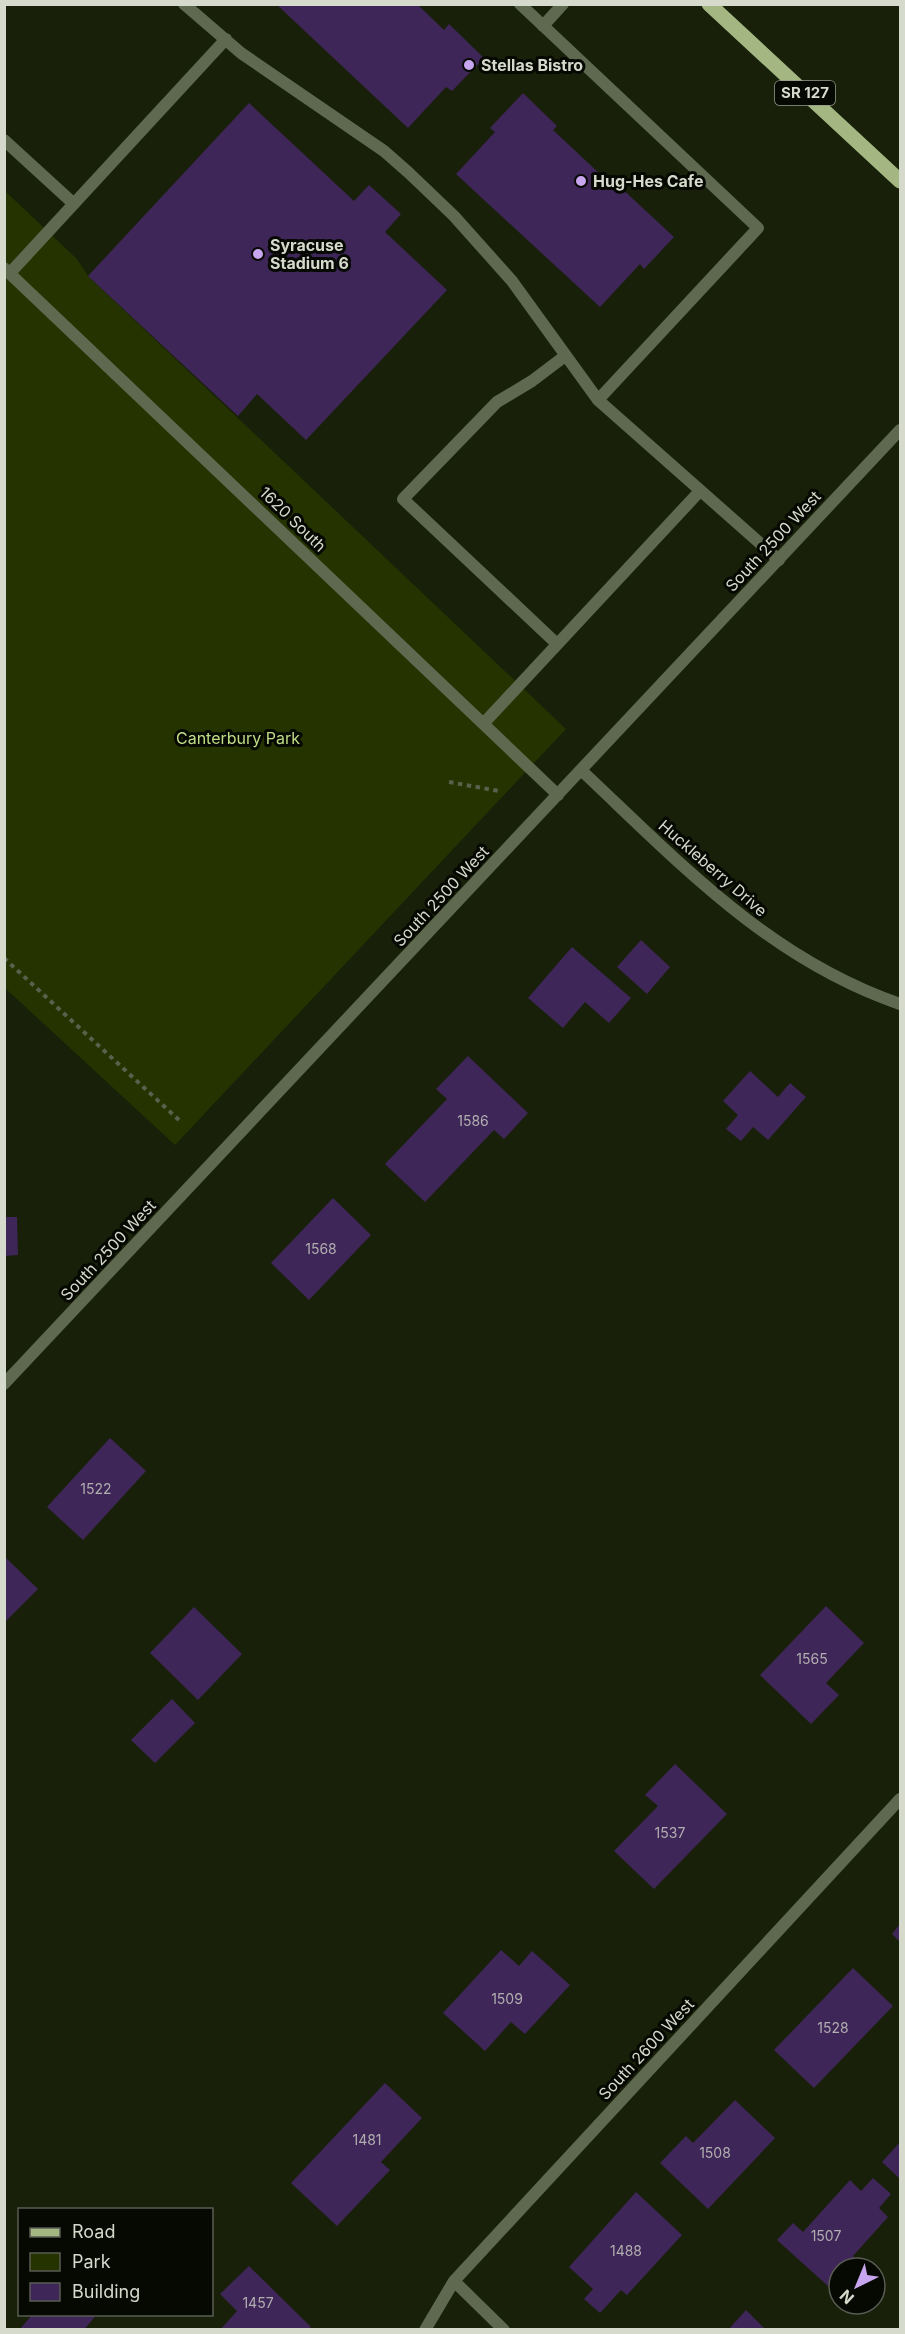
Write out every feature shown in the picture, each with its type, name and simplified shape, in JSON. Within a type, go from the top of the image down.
[{"type":"main road","name":"SR 127","points":[[709,4],[900,181]]},
{"type":"street","points":[[184,4],[241,52],[384,150],[409,173],[454,216],[512,281],[598,400],[778,560]]},
{"type":"street","points":[[520,4],[758,228],[598,400]]},
{"type":"street","points":[[543,26],[563,4]]},
{"type":"street","points":[[7,270],[74,204],[226,39]]},
{"type":"street","points":[[4,141],[74,204]]},
{"type":"street","name":"1620 South","points":[[7,270],[558,795]]},
{"type":"street","points":[[557,644],[403,499],[497,402],[532,381],[565,356]]},
{"type":"street","name":"South 2500 West","points":[[4,1384],[900,430]]},
{"type":"street","points":[[484,723],[699,492]]},
{"type":"street","name":"Huckleberry Drive","points":[[581,770],[731,909],[767,936],[806,961],[845,981],[900,1004]]},
{"type":"street","name":"South 2600 West","points":[[425,2330],[454,2281],[900,1799]]},
{"type":"street","points":[[454,2281],[504,2330]]},
{"type":"path","points":[[449,782],[499,791]]},
{"type":"path","points":[[4,958],[180,1121]]},
{"type":"green space","name":"Canterbury Park","points":[[5,191],[77,259],[88,276],[566,729],[175,1145],[5,988]]},
{"type":"building","points":[[276,4],[417,4],[444,30],[449,24],[484,58],[452,91],[446,87],[408,128]]},
{"type":"building","points":[[523,93],[557,126],[553,130],[616,189],[619,186],[674,237],[644,269],[640,264],[600,307],[456,174],[495,132],[490,128]]},
{"type":"building","name":"Syracuse Stadium 6","points":[[249,103],[354,201],[369,185],[401,214],[385,232],[447,290],[306,440],[257,394],[238,416],[88,276]]},
{"type":"building","points":[[641,940],[670,967],[647,994],[617,967]]},
{"type":"building","points":[[572,947],[631,998],[609,1023],[585,1002],[563,1028],[528,998]]},
{"type":"building","points":[[468,1056],[528,1113],[504,1139],[494,1130],[425,1202],[385,1164],[447,1099],[436,1089]]},
{"type":"building","points":[[750,1071],[778,1097],[790,1083],[806,1097],[768,1140],[753,1127],[741,1141],[726,1129],[738,1115],[723,1101]]},
{"type":"building","points":[[333,1198],[371,1235],[309,1300],[271,1263]]},
{"type":"building","points":[[4,1217],[17,1217],[18,1255],[4,1256]]},
{"type":"building","points":[[110,1438],[146,1471],[83,1540],[47,1507]]},
{"type":"building","points":[[4,1556],[38,1589],[4,1623]]},
{"type":"building","points":[[826,1606],[864,1643],[826,1683],[839,1695],[811,1724],[760,1675]]},
{"type":"building","points":[[194,1607],[242,1654],[198,1700],[150,1653]]},
{"type":"building","points":[[172,1699],[195,1723],[155,1763],[131,1740]]},
{"type":"building","points":[[675,1764],[727,1814],[654,1889],[614,1851],[658,1806],[645,1795]]},
{"type":"building","points":[[900,1924],[900,1942],[892,1934]]},
{"type":"building","points":[[501,1950],[519,1966],[532,1951],[570,1985],[525,2034],[511,2022],[485,2051],[443,2013]]},
{"type":"building","points":[[853,1968],[893,2006],[814,2088],[774,2050]]},
{"type":"building","points":[[385,2083],[422,2118],[381,2162],[390,2170],[337,2226],[291,2183]]},
{"type":"building","points":[[735,2100],[775,2138],[708,2209],[660,2163],[686,2136],[693,2143]]},
{"type":"building","points":[[900,2142],[900,2179],[882,2162]]},
{"type":"building","points":[[873,2178],[891,2194],[879,2208],[888,2217],[853,2256],[827,2256],[827,2285],[777,2240],[793,2223],[803,2232],[850,2180],[861,2191]]},
{"type":"building","points":[[636,2192],[682,2235],[627,2295],[621,2290],[600,2313],[584,2299],[593,2289],[569,2267]]},
{"type":"building","points":[[249,2266],[311,2327],[308,2330],[220,2330],[237,2311],[220,2294]]},
{"type":"building","points":[[746,2310],[766,2330],[728,2330]]},
{"type":"building","points":[[31,2316],[95,2316],[84,2330],[19,2330]]},
{"type":"place","name":"Stellas Bistro","points":[[469,65]]},
{"type":"place","name":"Hug-Hes Cafe","points":[[581,181]]},
{"type":"place","name":"Syracuse Stadium 6","points":[[258,254]]}]
